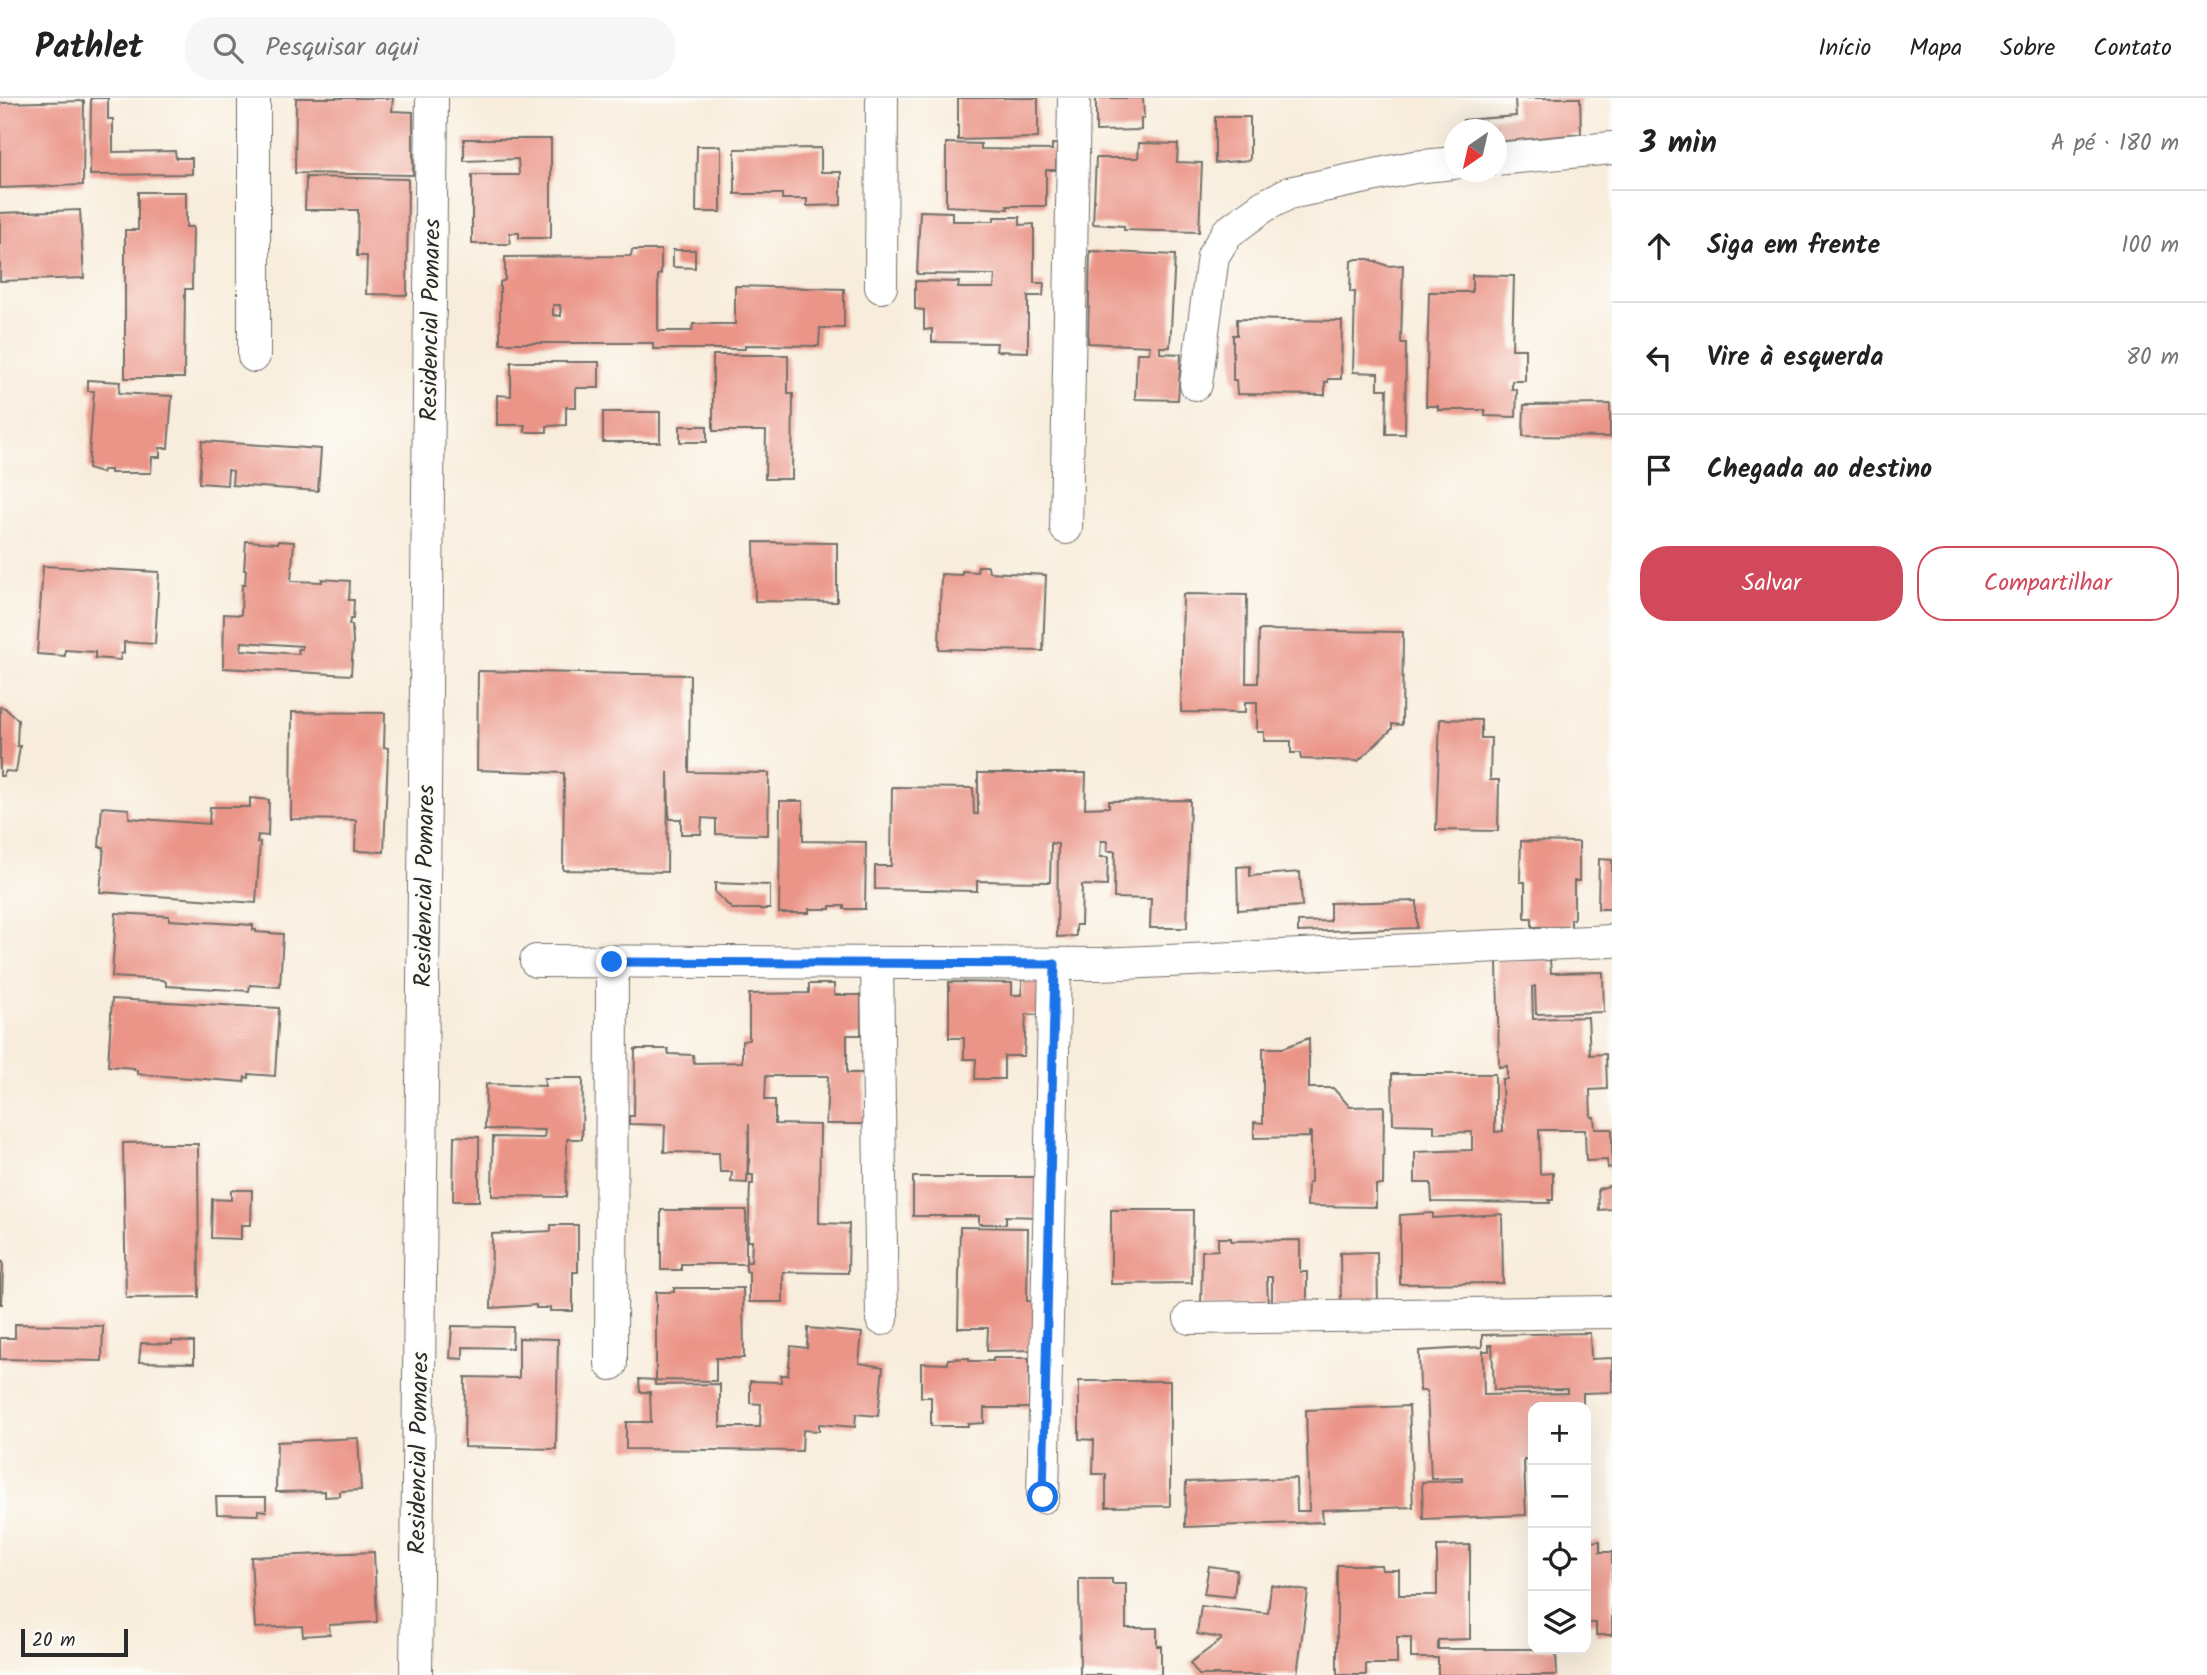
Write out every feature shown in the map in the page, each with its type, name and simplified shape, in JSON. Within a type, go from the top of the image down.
[{"type":"street","points":[[254,98],[254,356]]},
{"type":"street","name":"Residencial Pomares","points":[[416,1675],[432,98]]},
{"type":"street","points":[[881,287],[882,98]]},
{"type":"street","points":[[1066,528],[1074,98]]},
{"type":"street","points":[[1507,158],[1612,148]]},
{"type":"street","points":[[1196,384],[1213,256],[1227,233],[1264,206],[1289,193],[1414,167],[1444,164]]},
{"type":"street","points":[[536,961],[1100,964],[1612,941]]},
{"type":"street","points":[[611,1364],[612,962]]},
{"type":"street","points":[[877,963],[883,1319]]},
{"type":"street","points":[[1043,1497],[1055,964]]},
{"type":"street","points":[[1190,1318],[1612,1312]]},
{"type":"building","points":[[91,98],[108,98],[108,119],[113,119],[113,152],[175,151],[176,158],[192,158],[192,174],[90,175]]},
{"type":"building","points":[[296,98],[393,98],[392,111],[413,112],[413,175],[295,173]]},
{"type":"building","points":[[958,98],[1038,98],[1038,138],[958,140]]},
{"type":"building","points":[[1096,98],[1143,98],[1144,118],[1141,118],[1141,130],[1096,131]]},
{"type":"building","points":[[1515,98],[1580,98],[1581,134],[1507,141],[1507,119],[1476,119],[1516,116]]},
{"type":"building","points":[[84,101],[83,185],[0,188],[0,103]]},
{"type":"building","points":[[1215,117],[1250,117],[1250,160],[1215,163]]},
{"type":"building","points":[[464,139],[551,139],[551,238],[519,238],[519,233],[510,233],[510,244],[472,244],[472,175],[519,175],[518,159],[464,161]]},
{"type":"building","points":[[946,143],[981,144],[981,149],[1052,150],[1052,144],[1069,145],[1068,161],[1056,161],[1056,170],[1046,170],[1046,206],[1007,206],[1008,209],[946,206]]},
{"type":"building","points":[[1139,143],[1178,144],[1177,162],[1202,163],[1199,232],[1124,230],[1124,226],[1093,224],[1096,158],[1138,158]]},
{"type":"building","points":[[697,146],[721,146],[721,212],[696,212]]},
{"type":"building","points":[[821,148],[821,172],[841,172],[841,205],[807,206],[807,199],[782,199],[782,194],[735,194],[735,149]]},
{"type":"building","points":[[306,177],[408,179],[407,295],[366,294],[367,256],[357,256],[358,210],[305,210]]},
{"type":"building","points":[[138,192],[186,192],[186,227],[193,227],[192,289],[185,289],[184,378],[125,378],[125,230],[138,230]]},
{"type":"building","points":[[80,210],[84,278],[0,281],[0,213]]},
{"type":"building","points":[[920,211],[952,212],[952,221],[994,221],[994,217],[1020,217],[1020,225],[1034,224],[1034,283],[1044,283],[1043,296],[1028,296],[1028,352],[996,351],[997,343],[932,342],[932,329],[924,330],[924,310],[915,309],[915,281],[959,282],[958,288],[994,288],[995,275],[917,274]]},
{"type":"building","points":[[632,250],[661,250],[658,331],[692,331],[693,324],[735,324],[735,286],[844,289],[844,328],[820,328],[819,346],[745,345],[745,349],[653,349],[653,343],[500,343],[500,282],[505,280],[505,257],[631,256]],"holes":[[[553,305],[560,305],[561,316],[553,315]]]},
{"type":"building","points":[[673,250],[695,250],[695,268],[673,267]]},
{"type":"building","points":[[1090,251],[1175,255],[1170,347],[1160,347],[1160,353],[1181,354],[1178,400],[1135,399],[1137,353],[1149,353],[1150,346],[1088,343]]},
{"type":"building","points":[[1369,259],[1388,266],[1403,265],[1401,343],[1406,343],[1405,434],[1386,434],[1387,389],[1378,389],[1378,373],[1353,372],[1355,292],[1350,292],[1351,261]]},
{"type":"building","points":[[1472,275],[1514,276],[1512,349],[1525,349],[1525,381],[1512,381],[1512,389],[1517,390],[1516,417],[1485,416],[1485,410],[1438,410],[1438,406],[1426,406],[1429,292],[1472,292]]},
{"type":"building","points":[[1237,319],[1342,321],[1341,379],[1328,379],[1328,382],[1325,382],[1325,395],[1237,394],[1236,380],[1233,380],[1233,335],[1237,335]]},
{"type":"building","points":[[713,355],[788,355],[788,394],[793,394],[792,479],[765,479],[766,431],[713,431]]},
{"type":"building","points":[[511,362],[599,362],[599,388],[576,388],[576,407],[566,407],[566,425],[547,426],[547,432],[525,432],[525,425],[497,425],[497,395],[511,396]]},
{"type":"building","points":[[88,380],[120,382],[119,393],[172,396],[168,448],[160,448],[160,457],[152,457],[151,473],[110,473],[110,470],[103,470],[102,473],[88,469],[94,391],[88,391]]},
{"type":"building","points":[[1610,404],[1610,437],[1523,436],[1524,405]]},
{"type":"building","points":[[603,412],[660,412],[660,442],[603,442]]},
{"type":"building","points":[[680,426],[707,426],[707,442],[680,442]]},
{"type":"building","points":[[202,441],[321,449],[318,491],[232,485],[233,471],[228,470],[227,485],[199,483]]},
{"type":"building","points":[[246,541],[294,542],[291,581],[350,581],[349,600],[354,600],[353,619],[350,619],[349,625],[352,625],[353,642],[351,675],[223,668],[224,614],[241,615]],"holes":[[[242,642],[302,646],[302,649],[298,649],[299,654],[241,650]]]},
{"type":"building","points":[[754,542],[837,543],[837,602],[755,601]]},
{"type":"building","points":[[43,566],[159,572],[155,644],[124,642],[124,653],[121,654],[120,660],[95,658],[95,652],[65,650],[65,656],[37,654]]},
{"type":"building","points":[[978,566],[988,566],[989,572],[1046,575],[1043,651],[939,649],[941,574],[962,575],[962,571],[977,572]]},
{"type":"building","points":[[1183,594],[1247,595],[1246,683],[1258,683],[1259,630],[1403,632],[1402,725],[1392,724],[1392,729],[1358,761],[1301,759],[1300,753],[1291,753],[1291,741],[1264,741],[1264,732],[1257,732],[1257,702],[1245,702],[1245,713],[1181,712]]},
{"type":"building","points":[[478,671],[690,675],[689,772],[769,773],[768,835],[716,834],[716,819],[702,818],[701,834],[681,834],[681,819],[670,819],[668,772],[667,872],[563,870],[564,773],[477,770]]},
{"type":"building","points":[[0,707],[5,708],[18,720],[17,746],[20,746],[16,772],[6,771],[3,776],[0,776]]},
{"type":"building","points":[[292,712],[385,713],[384,747],[388,748],[388,753],[384,852],[355,851],[356,820],[291,819]]},
{"type":"building","points":[[1440,719],[1481,720],[1481,738],[1491,738],[1490,780],[1499,780],[1498,831],[1436,830]]},
{"type":"building","points":[[978,773],[1086,773],[1085,808],[1109,807],[1109,801],[1190,800],[1187,928],[1150,928],[1151,899],[1114,898],[1115,851],[1107,851],[1108,841],[1101,841],[1100,857],[1108,857],[1107,886],[1082,885],[1081,925],[1076,925],[1076,936],[1057,937],[1058,844],[1051,843],[1050,882],[977,881],[977,891],[875,889],[875,866],[891,866],[892,787],[973,788],[974,814],[978,814]]},
{"type":"building","points":[[250,798],[269,800],[268,836],[258,835],[257,843],[260,842],[256,903],[100,892],[104,847],[99,847],[102,807],[129,809],[129,818],[209,824],[210,807],[250,807]]},
{"type":"building","points":[[780,801],[803,801],[803,841],[866,842],[865,909],[830,906],[830,909],[809,909],[809,913],[779,913]]},
{"type":"building","points":[[1521,841],[1579,842],[1579,881],[1574,881],[1574,919],[1571,919],[1571,927],[1532,927],[1532,918],[1525,918],[1525,882],[1520,882]]},
{"type":"building","points":[[1599,859],[1612,860],[1612,909],[1598,909]]},
{"type":"building","points":[[1250,866],[1250,876],[1300,872],[1302,906],[1238,910],[1237,867]]},
{"type":"building","points":[[715,883],[770,885],[770,909],[732,909],[715,892]]},
{"type":"building","points":[[1417,901],[1417,928],[1298,932],[1298,922],[1330,921],[1330,903]]},
{"type":"building","points":[[116,913],[169,916],[169,920],[253,925],[256,932],[283,934],[280,987],[250,985],[249,991],[166,986],[163,980],[112,977]]},
{"type":"building","points":[[1550,960],[1551,973],[1603,972],[1604,1012],[1536,1014],[1535,986],[1532,987],[1533,1019],[1588,1017],[1590,1055],[1606,1054],[1607,1089],[1590,1090],[1591,1117],[1594,1117],[1595,1129],[1612,1129],[1612,1167],[1608,1168],[1607,1160],[1586,1161],[1585,1130],[1539,1130],[1540,1174],[1553,1173],[1553,1200],[1549,1200],[1550,1203],[1432,1202],[1431,1183],[1415,1183],[1415,1152],[1472,1150],[1472,1132],[1434,1133],[1434,1125],[1393,1124],[1392,1074],[1495,1074],[1495,1132],[1503,1131],[1502,1079],[1507,1079],[1507,1066],[1499,1067],[1497,961]]},
{"type":"building","points":[[1022,965],[1040,965],[1038,1015],[1026,1014],[1024,1056],[1004,1056],[1004,1079],[975,1079],[976,1059],[964,1059],[964,1038],[949,1038],[949,982],[1012,983],[1012,995],[1022,995]]},
{"type":"building","points":[[809,984],[834,984],[834,995],[861,995],[861,1035],[847,1035],[847,1073],[864,1073],[864,1124],[826,1124],[828,1076],[766,1076],[765,1100],[775,1100],[775,1124],[820,1125],[819,1223],[849,1224],[848,1273],[783,1272],[783,1302],[749,1302],[749,1272],[746,1271],[746,1264],[681,1264],[681,1270],[661,1270],[661,1210],[746,1210],[746,1262],[751,1262],[752,1241],[748,1241],[750,1184],[753,1184],[753,1175],[749,1175],[749,1124],[747,1183],[731,1182],[732,1172],[720,1172],[719,1153],[664,1152],[665,1125],[629,1124],[629,1116],[634,1116],[635,1049],[668,1049],[669,1054],[693,1055],[694,1063],[742,1062],[742,1041],[749,1040],[749,994],[809,993]]},
{"type":"building","points":[[112,999],[279,1008],[275,1076],[249,1074],[249,1078],[245,1077],[244,1082],[137,1074],[134,1068],[108,1066]]},
{"type":"building","points":[[1309,1038],[1309,1088],[1333,1088],[1350,1107],[1384,1106],[1383,1185],[1376,1185],[1376,1207],[1307,1206],[1308,1183],[1311,1182],[1311,1132],[1309,1137],[1254,1138],[1254,1122],[1263,1123],[1263,1048],[1283,1048]]},
{"type":"building","points":[[544,1078],[583,1078],[582,1139],[567,1139],[566,1197],[492,1196],[493,1137],[544,1138],[545,1130],[485,1129],[486,1084],[545,1086]]},
{"type":"building","points":[[454,1136],[479,1137],[479,1201],[453,1201]]},
{"type":"building","points":[[123,1143],[198,1144],[199,1297],[126,1298]]},
{"type":"building","points":[[913,1177],[1037,1177],[1037,1217],[1006,1216],[1006,1224],[979,1224],[979,1216],[913,1216]]},
{"type":"building","points":[[1612,1185],[1612,1209],[1599,1210],[1598,1189]]},
{"type":"building","points":[[231,1190],[252,1190],[251,1225],[241,1225],[241,1239],[211,1238],[212,1199],[231,1200]]},
{"type":"building","points":[[1111,1210],[1193,1210],[1192,1283],[1111,1284]]},
{"type":"building","points":[[1433,1213],[1433,1218],[1502,1214],[1503,1283],[1400,1284],[1400,1215]]},
{"type":"building","points":[[551,1225],[578,1225],[578,1272],[573,1272],[573,1311],[550,1311],[550,1308],[536,1308],[536,1305],[491,1308],[492,1234],[551,1231]]},
{"type":"building","points":[[960,1227],[1028,1228],[1027,1301],[1036,1301],[1036,1350],[987,1351],[988,1328],[958,1328]]},
{"type":"building","points":[[1218,1238],[1231,1238],[1231,1241],[1300,1240],[1300,1272],[1307,1272],[1307,1306],[1272,1306],[1272,1277],[1267,1277],[1268,1306],[1201,1307],[1202,1251],[1218,1250]]},
{"type":"building","points":[[1377,1252],[1378,1305],[1341,1306],[1340,1253]]},
{"type":"building","points":[[0,1261],[3,1262],[2,1304],[0,1304]]},
{"type":"building","points":[[674,1288],[743,1288],[744,1358],[716,1358],[716,1381],[656,1380],[656,1292],[674,1292]]},
{"type":"building","points":[[15,1324],[103,1326],[102,1361],[0,1359],[0,1338],[15,1338]]},
{"type":"building","points":[[452,1326],[513,1327],[512,1348],[463,1347],[463,1359],[450,1358]]},
{"type":"building","points":[[808,1328],[862,1333],[859,1363],[883,1367],[878,1416],[856,1414],[855,1427],[819,1424],[819,1431],[803,1430],[802,1451],[626,1449],[626,1422],[651,1422],[650,1392],[640,1392],[639,1379],[655,1380],[655,1385],[720,1384],[720,1427],[760,1427],[761,1404],[750,1403],[750,1381],[781,1382],[781,1375],[788,1375],[791,1346],[807,1348]]},
{"type":"building","points":[[1590,1333],[1591,1359],[1612,1358],[1612,1392],[1583,1393],[1583,1402],[1528,1402],[1528,1460],[1524,1460],[1526,1515],[1423,1519],[1422,1482],[1463,1481],[1463,1478],[1431,1479],[1427,1391],[1420,1391],[1419,1351],[1482,1347],[1482,1335]],"holes":[[[1489,1345],[1492,1345],[1494,1390],[1567,1389],[1567,1393],[1484,1395],[1483,1351],[1489,1351]]]},
{"type":"building","points":[[519,1338],[558,1339],[556,1449],[464,1447],[465,1377],[519,1378]]},
{"type":"building","points":[[172,1341],[194,1342],[194,1363],[139,1362],[141,1343],[172,1344]]},
{"type":"building","points":[[969,1358],[969,1361],[993,1361],[993,1358],[1029,1358],[1029,1408],[984,1408],[984,1423],[931,1426],[931,1397],[921,1397],[921,1363],[948,1364],[948,1359]]},
{"type":"building","points":[[1079,1381],[1170,1381],[1170,1506],[1106,1507],[1106,1474],[1093,1474],[1094,1440],[1079,1439]]},
{"type":"building","points":[[1409,1406],[1413,1507],[1322,1510],[1323,1522],[1185,1527],[1186,1482],[1296,1478],[1297,1511],[1309,1511],[1306,1410]]},
{"type":"building","points":[[358,1438],[361,1490],[340,1491],[340,1496],[325,1497],[325,1491],[276,1492],[277,1442]]},
{"type":"building","points":[[216,1497],[266,1497],[266,1511],[258,1510],[258,1515],[217,1514]]},
{"type":"building","points":[[1600,1541],[1600,1552],[1612,1552],[1612,1635],[1596,1635],[1596,1623],[1591,1623],[1591,1542]]},
{"type":"building","points":[[1470,1545],[1470,1639],[1438,1640],[1438,1649],[1528,1649],[1528,1654],[1556,1654],[1557,1675],[1438,1675],[1438,1658],[1411,1658],[1411,1637],[1397,1637],[1397,1664],[1366,1664],[1366,1675],[1337,1675],[1337,1565],[1381,1565],[1382,1570],[1399,1570],[1399,1595],[1437,1595],[1437,1546]]},
{"type":"building","points":[[374,1552],[377,1622],[329,1625],[330,1634],[303,1636],[302,1626],[255,1628],[251,1557]]},
{"type":"building","points":[[1209,1566],[1237,1570],[1234,1597],[1204,1594]]},
{"type":"building","points":[[1079,1579],[1112,1579],[1112,1584],[1126,1584],[1126,1628],[1157,1628],[1157,1646],[1161,1646],[1161,1675],[1080,1675]]},
{"type":"building","points":[[1271,1585],[1308,1591],[1297,1675],[1199,1675],[1190,1663],[1221,1640],[1197,1634],[1201,1606],[1268,1613]]},
{"type":"route","points":[[612,962],[1055,964],[1043,1497]]}]
